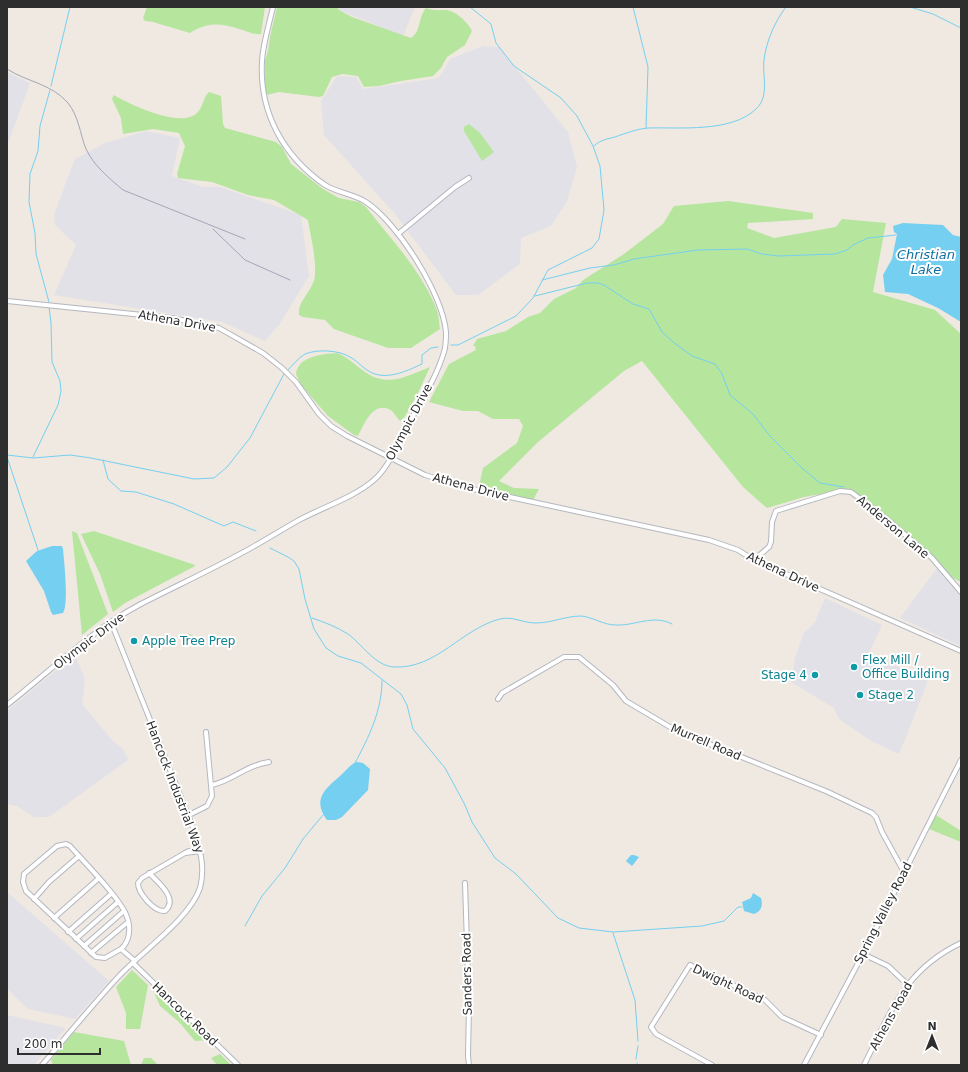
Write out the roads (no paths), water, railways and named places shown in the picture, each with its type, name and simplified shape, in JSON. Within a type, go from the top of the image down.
[{"type":"street","name":"Olympic Drive","points":[[7,705],[111,622],[140,605],[250,549],[299,520],[363,488],[379,475],[390,458],[435,373],[444,352],[446,336],[444,318],[437,298],[422,269],[398,234],[365,201],[340,193],[323,184],[288,153],[278,136],[266,105],[263,89],[262,62],[273,7]]},
{"type":"street","points":[[398,234],[455,187],[469,178]]},
{"type":"street","name":"Athena Drive","points":[[7,300],[172,318],[220,328],[263,353],[282,368],[296,382],[319,414],[331,426],[425,475],[454,485],[709,540],[738,550],[754,560],[961,651]]},
{"type":"street","name":"Anderson Lane","points":[[754,560],[769,547],[772,542],[772,522],[776,511],[840,491],[851,492],[888,520],[932,558],[961,592]]},
{"type":"street","name":"Hancock Industrial Way","points":[[42,1065],[134,962],[184,914],[192,904],[199,889],[202,876],[201,852],[189,815],[111,622]]},
{"type":"street","name":"Murrell Road","points":[[498,699],[502,692],[564,657],[578,657],[613,685],[626,701],[675,730],[828,792],[872,813],[904,872]]},
{"type":"street","points":[[189,815],[207,806],[212,796],[206,732]]},
{"type":"street","name":"Spring Valley Road","points":[[804,1065],[863,954],[961,760]]},
{"type":"street","points":[[212,785],[225,782],[254,764],[269,762]]},
{"type":"street","points":[[60,844],[69,845],[98,879],[118,902],[124,911],[128,922],[128,939],[121,949],[103,958],[96,957],[68,932],[34,899],[24,888],[22,882],[24,874],[60,844]]},
{"type":"street","points":[[149,873],[168,894],[169,903],[165,911],[157,910],[139,889],[140,880],[149,873],[188,851],[201,852]]},
{"type":"street","points":[[34,899],[49,882],[79,856]]},
{"type":"street","points":[[54,918],[98,879]]},
{"type":"street","name":"Sanders Road","points":[[465,883],[469,1065]]},
{"type":"street","points":[[68,932],[111,894]]},
{"type":"street","points":[[76,939],[118,902]]},
{"type":"street","points":[[84,946],[124,911]]},
{"type":"street","points":[[91,953],[128,922]]},
{"type":"street","name":"Athens Road","points":[[864,1065],[907,984],[931,961],[961,943]]},
{"type":"street","name":"Hancock Road","points":[[121,949],[238,1065]]},
{"type":"street","points":[[863,954],[888,966],[907,984]]},
{"type":"street","name":"Dwight Road","points":[[712,1065],[653,1032],[651,1027],[680,978],[690,965],[765,1000],[782,1017],[821,1034]]},
{"type":"water","name":"Christian Lake","points":[[903,223],[943,225],[953,235],[961,237],[961,322],[938,308],[908,294],[885,292],[883,275],[892,259],[897,234],[894,232],[893,226]]},
{"type":"water","points":[[52,546],[62,546],[63,549],[66,592],[65,608],[63,613],[53,615],[44,591],[26,561],[37,551]]},
{"type":"water","points":[[357,762],[363,763],[370,769],[368,790],[342,817],[336,820],[327,820],[321,806],[322,795],[325,790],[350,766]]},
{"type":"water","points":[[631,855],[639,857],[632,866],[626,861]]},
{"type":"water","points":[[753,893],[761,898],[762,903],[761,908],[754,914],[744,911],[742,902],[751,898]]},
{"type":"waterway","points":[[51,86],[70,7]]},
{"type":"waterway","points":[[451,345],[458,345],[516,316],[533,298],[548,270],[592,248],[599,239],[604,210],[600,166],[593,146],[577,116],[561,98],[514,66],[496,43],[491,24],[470,7]]},
{"type":"waterway","points":[[633,7],[648,67],[646,128]]},
{"type":"waterway","points":[[594,146],[604,140],[640,129],[704,127],[733,122],[745,117],[756,109],[763,98],[764,60],[767,46],[775,25],[786,7]]},
{"type":"waterway","points":[[910,7],[933,14],[961,28]]},
{"type":"waterway","points":[[49,302],[36,254],[35,233],[29,202],[30,174],[38,151],[40,126],[50,90]]},
{"type":"waterway","points":[[542,280],[590,268],[614,265],[634,259],[698,250],[747,249],[762,254],[778,256],[835,254],[847,250],[853,245],[868,238],[896,235]]},
{"type":"waterway","points":[[535,296],[587,283],[598,283],[604,285],[633,304],[649,309],[662,332],[673,342],[692,356],[715,364],[722,374],[730,395],[753,414],[769,435],[802,468],[820,483],[844,487]]},
{"type":"waterway","points":[[33,457],[58,405],[61,391],[60,381],[52,362],[49,307]]},
{"type":"waterway","points":[[287,371],[305,354],[316,351],[328,351],[345,355],[353,359],[368,371],[375,374],[393,375],[422,364],[422,355],[431,348],[438,347]]},
{"type":"waterway","points":[[7,455],[33,458],[70,455],[194,479],[214,478],[227,467],[250,438],[284,374]]},
{"type":"waterway","points":[[7,457],[38,550]]},
{"type":"waterway","points":[[103,460],[108,479],[121,491],[136,492],[174,504],[224,526],[233,522],[256,531]]},
{"type":"waterway","points":[[270,548],[294,561],[299,569],[305,599],[314,629],[326,648],[338,656],[361,663],[401,694],[407,705],[413,729],[445,768],[464,803],[472,822],[495,858],[516,874],[558,918],[579,928],[613,932],[702,926],[724,921],[738,907],[742,907]]},
{"type":"waterway","points":[[312,618],[344,631],[375,659],[387,666],[394,667],[409,666],[423,662],[486,624],[505,618],[536,623],[581,616],[611,625],[623,625],[651,620],[665,621],[672,624]]},
{"type":"waterway","points":[[355,763],[374,723],[380,702],[382,681]]},
{"type":"waterway","points":[[245,926],[262,896],[285,868],[303,839],[323,815]]},
{"type":"waterway","points":[[613,933],[635,1000],[638,1041]]},
{"type":"waterway","points":[[636,1059],[638,1046]]},
{"type":"railway","points":[[7,69],[47,87],[68,103],[75,114],[89,155],[102,171],[123,190],[245,239]]},
{"type":"railway","points":[[213,229],[245,260],[290,280]]},
{"type":"place","name":"Apple Tree Prep","points":[[134,641]]},
{"type":"place","name":"Flex Mill / Office Building","points":[[854,667]]},
{"type":"place","name":"Stage 4","points":[[815,675]]},
{"type":"place","name":"Stage 2","points":[[860,695]]}]
